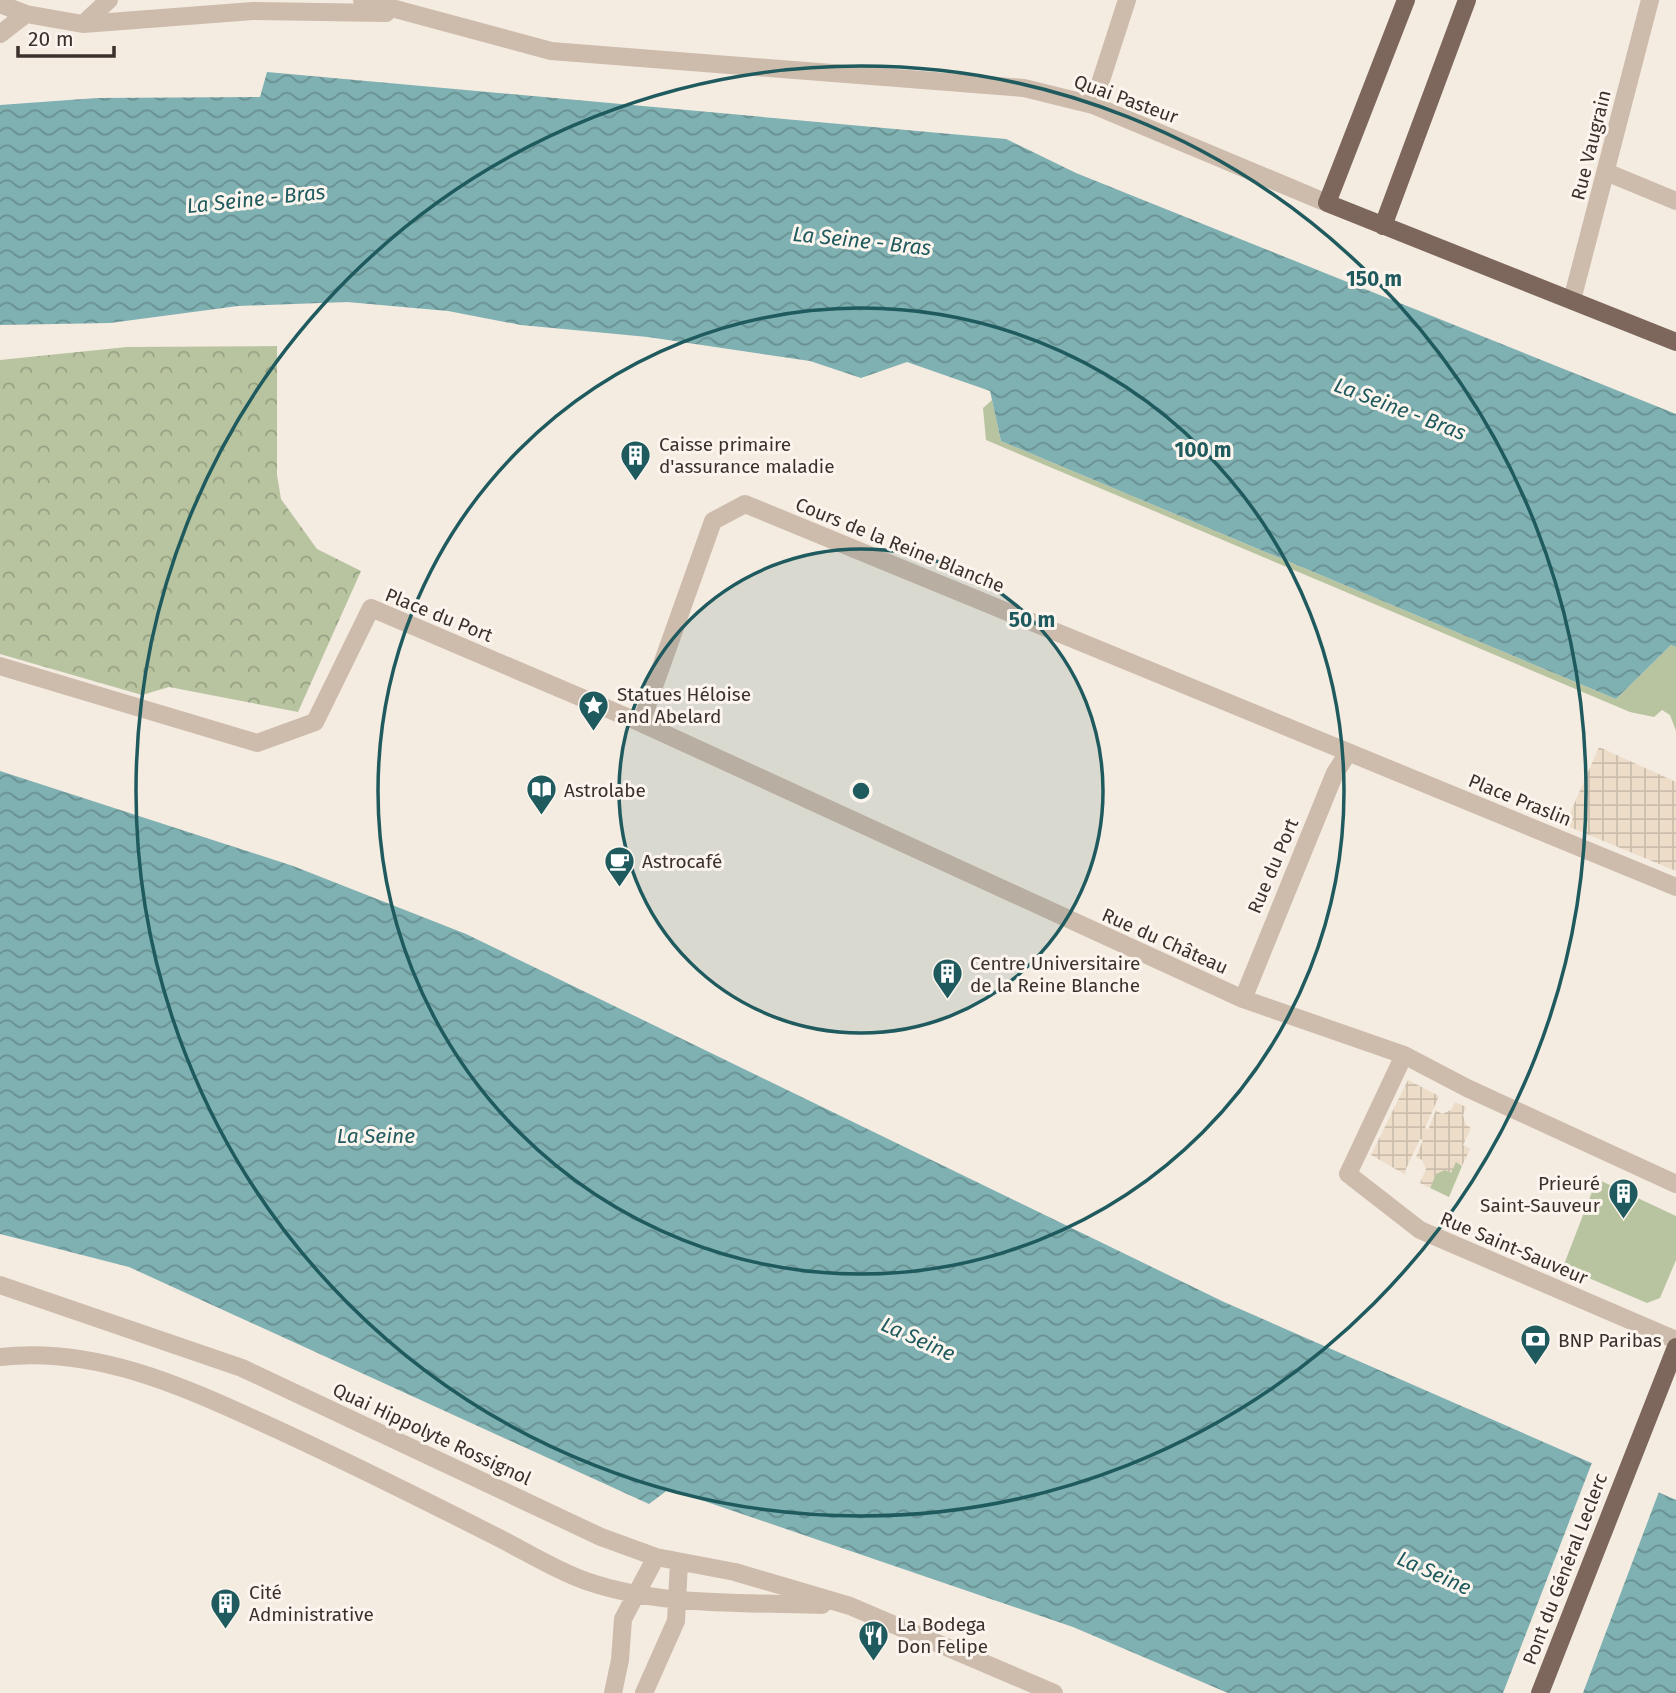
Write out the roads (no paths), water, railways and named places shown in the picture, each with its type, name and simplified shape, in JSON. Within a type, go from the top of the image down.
[{"type":"main road","points":[[1327,203],[1406,0]]},
{"type":"main road","points":[[1383,226],[1467,0]]},
{"type":"main road","name":"Quai Pasteur","points":[[1327,203],[1676,342]]},
{"type":"main road","name":"Pont du Général Leclerc","points":[[1540,1693],[1676,1347]]},
{"type":"street","points":[[83,24],[109,0]]},
{"type":"street","points":[[362,0],[403,14]]},
{"type":"street","points":[[1093,106],[1127,0]]},
{"type":"street","name":"Rue Vaugrain","points":[[1572,300],[1650,0]]},
{"type":"street","points":[[0,4],[26,14],[83,24],[253,11],[403,14]]},
{"type":"street","points":[[0,34],[26,14]]},
{"type":"street","name":"Quai Pasteur","points":[[403,14],[551,51],[1024,88],[1093,106],[1327,203]]},
{"type":"street","points":[[1606,172],[1676,201]]},
{"type":"street","name":"Cours de la Reine Blanche","points":[[640,723],[713,521],[746,504],[1348,753]]},
{"type":"street","name":"Place du Port","points":[[0,666],[257,743],[315,722],[371,608],[640,723]]},
{"type":"street","name":"Rue du Château","points":[[640,723],[1243,999],[1404,1055],[1467,1088],[1676,1184]]},
{"type":"street","name":"Place Praslin","points":[[1348,753],[1676,887]]},
{"type":"street","name":"Rue du Port","points":[[1243,999],[1335,773],[1348,753]]},
{"type":"street","name":"Rue Saint-Sauveur","points":[[1404,1055],[1348,1174],[1420,1230],[1676,1340]]},
{"type":"street","name":"Quai Hippolyte Rossignol","points":[[0,1285],[242,1368],[601,1537],[656,1557],[735,1572],[850,1606],[1054,1693]]},
{"type":"street","name":"Quai Hippolyte Rossignol","points":[[0,1357],[65,1355],[127,1368],[210,1398],[325,1450],[584,1580],[636,1594],[679,1600],[850,1606]]},
{"type":"street","points":[[613,1693],[624,1619],[656,1557]]},
{"type":"street","points":[[643,1693],[676,1621],[680,1562]]},
{"type":"water","name":"La Seine - Bras","points":[[267,72],[1006,139],[1076,173],[1676,414],[1676,647],[1671,645],[1616,699],[1001,441],[990,391],[907,362],[861,378],[810,361],[648,337],[521,325],[448,311],[347,302],[238,306],[110,323],[0,325],[0,105],[97,98],[260,97]]},
{"type":"water","name":"La Seine","points":[[0,771],[293,866],[466,934],[1224,1302],[1676,1500],[1676,1693],[1228,1693],[1073,1627],[669,1489],[649,1504],[129,1267],[0,1234]]},
{"type":"place","name":"Caisse primaire d'assurance maladie","points":[[636,482]]},
{"type":"place","name":"Statues Héloise and Abelard","points":[[594,732]]},
{"type":"place","name":"Astrolabe","points":[[541,817]]},
{"type":"place","name":"Astrocafé","points":[[619,888]]},
{"type":"place","name":"Centre Universitaire de la Reine Blanche","points":[[947,1001]]},
{"type":"place","name":"Prieuré Saint-Sauveur","points":[[1623,1221]]},
{"type":"place","name":"BNP Paribas","points":[[1535,1367]]},
{"type":"place","name":"Cité Administrative","points":[[226,1630]]},
{"type":"place","name":"La Bodega Don Felipe","points":[[874,1662]]}]
